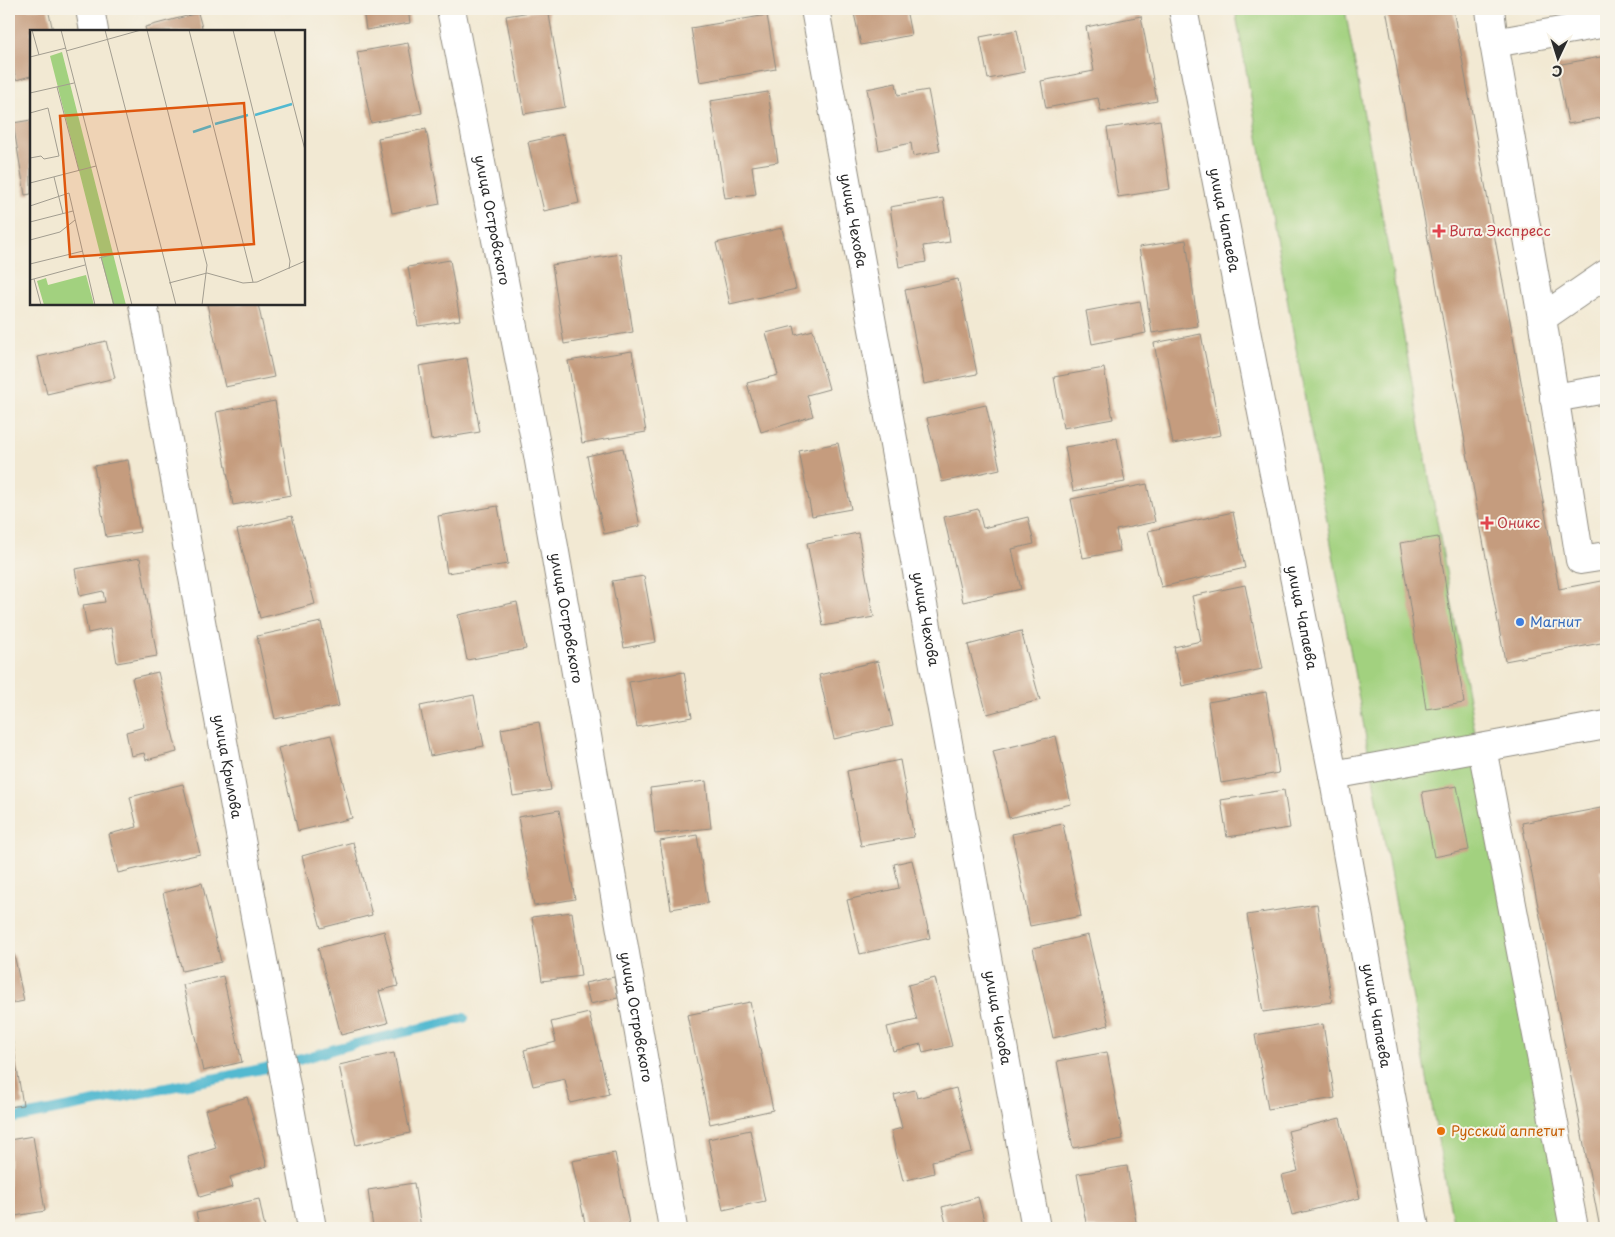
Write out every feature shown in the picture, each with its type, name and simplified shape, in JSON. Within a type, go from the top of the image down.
[{"type":"street","points":[[90,9],[94,30]]},
{"type":"street","name":"улица Островского","points":[[450,9],[538,455],[673,1228]]},
{"type":"street","name":"улица Чехова","points":[[815,9],[1036,1228]]},
{"type":"street","name":"улица Чапаева","points":[[1182,9],[1333,775],[1415,1228]]},
{"type":"street","points":[[1490,9],[1494,43],[1542,318],[1580,560],[1606,556]]},
{"type":"street","points":[[1494,43],[1606,23]]},
{"type":"street","points":[[1542,318],[1606,274]]},
{"type":"street","name":"улица Крылова","points":[[143,305],[312,1228]]},
{"type":"street","points":[[1554,398],[1606,389]]},
{"type":"street","points":[[1333,775],[1606,725]]},
{"type":"street","points":[[1482,748],[1574,1228]]},
{"type":"green space","points":[[1235,9],[1345,9],[1564,1228],[1454,1228]]},
{"type":"building","points":[[9,9],[48,9],[53,30],[30,30],[30,76],[16,80],[9,47]]},
{"type":"building","points":[[363,9],[408,9],[410,23],[366,30]]},
{"type":"building","points":[[548,9],[565,107],[524,114],[506,16]]},
{"type":"building","points":[[853,9],[906,9],[911,35],[861,45]]},
{"type":"building","points":[[1386,9],[1453,9],[1559,589],[1606,580],[1606,642],[1505,661]]},
{"type":"building","points":[[198,13],[203,30],[146,30],[145,27]]},
{"type":"building","points":[[767,15],[776,69],[700,82],[691,28]]},
{"type":"building","points":[[1141,16],[1157,101],[1101,112],[1098,98],[1046,108],[1041,81],[1094,71],[1086,27]]},
{"type":"building","points":[[1017,30],[1025,72],[988,79],[980,37]]},
{"type":"building","points":[[408,43],[422,113],[371,123],[357,52]]},
{"type":"building","points":[[1606,56],[1606,117],[1568,124],[1556,65]]},
{"type":"building","points":[[896,83],[898,95],[928,90],[940,151],[913,156],[911,143],[879,150],[867,89]]},
{"type":"building","points":[[768,92],[778,162],[752,166],[756,194],[725,198],[710,101]]},
{"type":"building","points":[[30,120],[30,194],[25,195],[13,123]]},
{"type":"building","points":[[1160,120],[1170,189],[1118,197],[1107,128]]},
{"type":"building","points":[[426,129],[440,204],[392,213],[378,138]]},
{"type":"building","points":[[564,134],[579,203],[544,211],[528,142]]},
{"type":"building","points":[[943,198],[950,242],[923,246],[926,262],[899,267],[890,207]]},
{"type":"building","points":[[782,228],[796,289],[730,304],[716,243]]},
{"type":"building","points":[[1186,240],[1198,326],[1152,333],[1139,247]]},
{"type":"building","points":[[621,254],[633,332],[564,344],[552,265]]},
{"type":"building","points":[[450,260],[460,320],[418,326],[408,267]]},
{"type":"building","points":[[958,279],[977,374],[924,384],[905,290]]},
{"type":"building","points":[[1140,301],[1146,333],[1092,344],[1086,311]]},
{"type":"building","points":[[207,305],[258,305],[274,377],[225,387]]},
{"type":"building","points":[[794,326],[796,335],[813,330],[829,389],[807,395],[813,416],[761,432],[747,383],[778,375],[766,333]]},
{"type":"building","points":[[1201,334],[1221,435],[1173,444],[1154,343]]},
{"type":"building","points":[[106,341],[115,378],[47,394],[38,357]]},
{"type":"building","points":[[632,351],[646,432],[582,443],[568,361]]},
{"type":"building","points":[[467,358],[480,432],[431,440],[419,366]]},
{"type":"building","points":[[1104,368],[1113,419],[1063,428],[1054,377]]},
{"type":"building","points":[[275,401],[291,495],[233,505],[216,412]]},
{"type":"building","points":[[986,405],[1000,469],[942,482],[927,418]]},
{"type":"building","points":[[1117,438],[1125,482],[1073,491],[1065,447]]},
{"type":"building","points":[[838,443],[851,509],[812,516],[799,451]]},
{"type":"building","points":[[623,448],[640,526],[604,534],[587,456]]},
{"type":"building","points":[[128,460],[140,532],[106,537],[94,466]]},
{"type":"building","points":[[1147,484],[1155,522],[1116,530],[1120,551],[1083,558],[1071,499]]},
{"type":"building","points":[[498,506],[508,564],[447,573],[438,516]]},
{"type":"building","points":[[978,509],[983,528],[1028,517],[1034,544],[1012,549],[1021,589],[963,602],[944,517]]},
{"type":"building","points":[[1233,512],[1245,568],[1161,587],[1148,531]]},
{"type":"building","points":[[292,516],[315,604],[260,618],[237,530]]},
{"type":"building","points":[[858,533],[874,617],[823,626],[807,543]]},
{"type":"building","points":[[1438,537],[1464,703],[1426,709],[1400,543]]},
{"type":"building","points":[[140,558],[157,656],[117,663],[111,628],[88,633],[83,605],[105,602],[103,591],[80,596],[75,569]]},
{"type":"building","points":[[644,576],[656,642],[624,648],[612,581]]},
{"type":"building","points":[[1245,585],[1262,669],[1182,686],[1174,647],[1201,641],[1192,596]]},
{"type":"building","points":[[517,602],[526,649],[467,660],[458,615]]},
{"type":"building","points":[[321,622],[339,706],[275,719],[257,636]]},
{"type":"building","points":[[1021,631],[1040,700],[987,714],[968,645]]},
{"type":"building","points":[[878,661],[893,726],[834,739],[819,675]]},
{"type":"building","points":[[158,672],[177,752],[146,760],[144,753],[131,756],[126,732],[144,727],[132,678]]},
{"type":"building","points":[[684,672],[692,717],[637,727],[629,682]]},
{"type":"building","points":[[1266,692],[1279,773],[1221,783],[1208,702]]},
{"type":"building","points":[[474,695],[484,746],[430,756],[420,706]]},
{"type":"building","points":[[539,722],[551,790],[513,796],[501,729]]},
{"type":"building","points":[[331,735],[352,818],[298,831],[278,748]]},
{"type":"building","points":[[1056,736],[1071,804],[1009,818],[993,751]]},
{"type":"building","points":[[900,760],[914,837],[861,846],[847,771]]},
{"type":"building","points":[[706,781],[711,828],[655,834],[650,788]]},
{"type":"building","points":[[183,784],[200,854],[118,873],[109,834],[137,827],[130,797]]},
{"type":"building","points":[[1457,786],[1469,850],[1434,857],[1422,792]]},
{"type":"building","points":[[1284,790],[1290,828],[1227,837],[1221,800]]},
{"type":"building","points":[[1606,807],[1606,869],[1600,870],[1606,903],[1606,1228],[1600,1228],[1522,823]]},
{"type":"building","points":[[559,810],[575,899],[534,906],[518,817]]},
{"type":"building","points":[[1063,824],[1081,916],[1030,926],[1012,834]]},
{"type":"building","points":[[697,835],[708,903],[671,909],[660,841]]},
{"type":"building","points":[[353,842],[372,915],[321,928],[302,856]]},
{"type":"building","points":[[912,860],[930,938],[860,954],[847,900],[899,888],[894,864]]},
{"type":"building","points":[[202,883],[221,962],[182,971],[163,893]]},
{"type":"building","points":[[1317,904],[1332,1002],[1263,1012],[1247,915]]},
{"type":"building","points":[[572,912],[581,976],[542,981],[532,917]]},
{"type":"building","points":[[384,931],[398,986],[379,991],[388,1023],[341,1035],[318,948]]},
{"type":"building","points":[[1088,935],[1109,1025],[1053,1038],[1033,948]]},
{"type":"building","points":[[14,954],[24,1001],[9,1004],[9,955]]},
{"type":"building","points":[[223,976],[242,1062],[203,1071],[183,985]]},
{"type":"building","points":[[614,977],[618,998],[590,1004],[585,983]]},
{"type":"building","points":[[935,978],[952,1046],[923,1053],[921,1044],[893,1051],[887,1027],[917,1020],[908,985]]},
{"type":"building","points":[[750,1002],[773,1110],[710,1124],[687,1015]]},
{"type":"building","points":[[589,1013],[609,1094],[570,1103],[565,1079],[533,1086],[524,1050],[556,1042],[551,1022]]},
{"type":"building","points":[[1323,1024],[1335,1098],[1268,1109],[1255,1035]]},
{"type":"building","points":[[9,1032],[11,1032],[23,1105],[9,1107]]},
{"type":"building","points":[[1107,1052],[1123,1139],[1073,1148],[1057,1061]]},
{"type":"building","points":[[394,1053],[410,1133],[356,1145],[339,1065]]},
{"type":"building","points":[[956,1088],[972,1152],[932,1161],[934,1173],[903,1181],[891,1131],[902,1128],[894,1095],[915,1090],[917,1098]]},
{"type":"building","points":[[247,1097],[267,1166],[230,1177],[233,1187],[200,1197],[188,1157],[216,1148],[205,1110]]},
{"type":"building","points":[[1340,1118],[1360,1198],[1292,1215],[1282,1175],[1298,1171],[1288,1131]]},
{"type":"building","points":[[750,1130],[765,1201],[723,1210],[708,1139]]},
{"type":"building","points":[[33,1136],[45,1211],[9,1217],[9,1140]]},
{"type":"building","points":[[615,1153],[629,1224],[607,1228],[586,1228],[572,1161]]},
{"type":"building","points":[[1127,1166],[1137,1228],[1087,1228],[1077,1174]]},
{"type":"building","points":[[414,1183],[421,1228],[373,1228],[368,1190]]},
{"type":"building","points":[[978,1197],[986,1228],[947,1228],[942,1207]]},
{"type":"building","points":[[259,1199],[265,1228],[200,1228],[196,1213]]},
{"type":"waterway","points":[[9,1119],[289,1063],[338,1048],[464,1018]]},
{"type":"place","name":"Вита Экспресс","points":[[1439,231]]},
{"type":"place","name":"Оникс","points":[[1487,523]]},
{"type":"place","name":"Магнит","points":[[1520,622]]},
{"type":"place","name":"Русский аппетит","points":[[1441,1131]]}]
